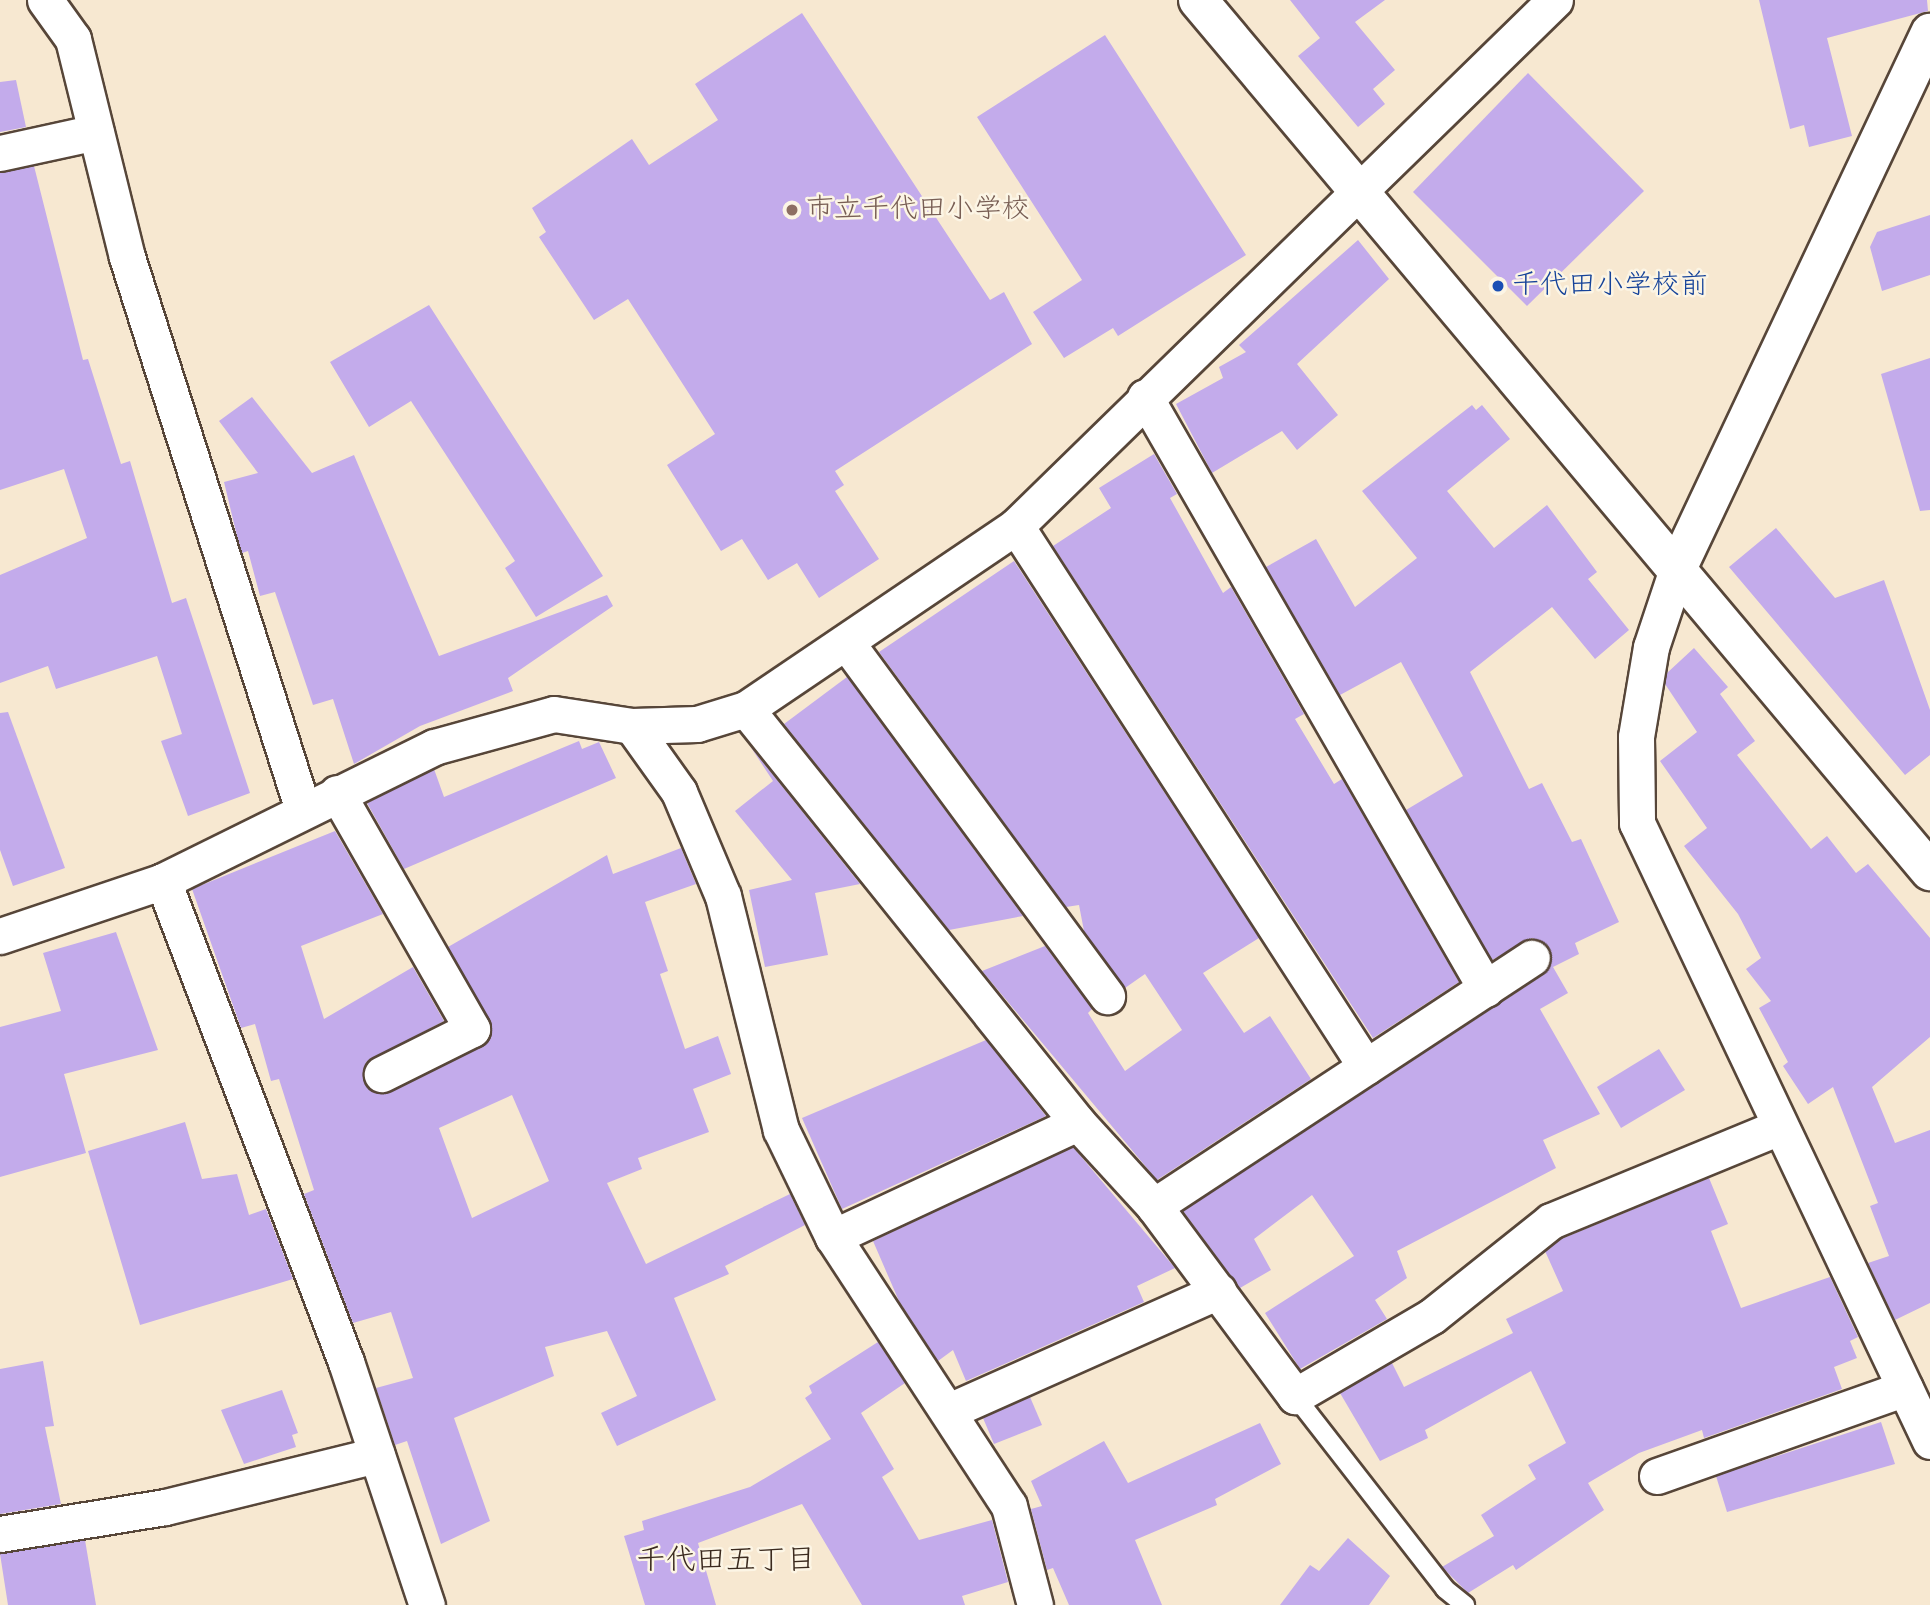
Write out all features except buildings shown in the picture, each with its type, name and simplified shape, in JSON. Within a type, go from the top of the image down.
[{"type":"street","points":[[45,0],[73,39],[127,257],[302,807]]},
{"type":"street","points":[[1198,0],[1356,192],[1677,569],[1930,872]]},
{"type":"street","points":[[0,936],[163,881],[302,807],[434,747],[554,714],[632,726],[697,723],[746,709],[1016,526],[1145,397],[1555,0]]},
{"type":"street","points":[[1930,33],[1677,569],[1651,647],[1636,737],[1637,823],[1930,1441]]},
{"type":"street","points":[[0,153],[96,132]]},
{"type":"street","points":[[1145,397],[1486,989]]},
{"type":"street","points":[[1016,526],[1366,1067]]},
{"type":"street","points":[[846,642],[1107,996]]},
{"type":"street","points":[[746,709],[1078,1123],[1154,1206],[1219,1290],[1295,1396],[1432,1316],[1551,1221],[1779,1127]]},
{"type":"street","points":[[632,726],[679,792],[723,896],[781,1130],[833,1237],[1009,1506],[1035,1605]]},
{"type":"street","points":[[337,793],[472,1029],[382,1074]]},
{"type":"street","points":[[163,881],[377,1455],[427,1605]]},
{"type":"street","points":[[1154,1206],[1532,958]]},
{"type":"street","points":[[833,1237],[1078,1123]]},
{"type":"street","points":[[949,1411],[1219,1290]]},
{"type":"street","points":[[1657,1476],[1905,1388]]},
{"type":"street","points":[[0,1534],[165,1507],[377,1455]]},
{"type":"lane","points":[[1295,1396],[1445,1589],[1465,1605]]},
{"type":"place","name":"市立千代田小学校","points":[[792,210]]},
{"type":"place","name":"千代田小学校前","points":[[1498,286]]},
{"type":"district","name":"千代田五丁目","points":[[726,1561]]}]
